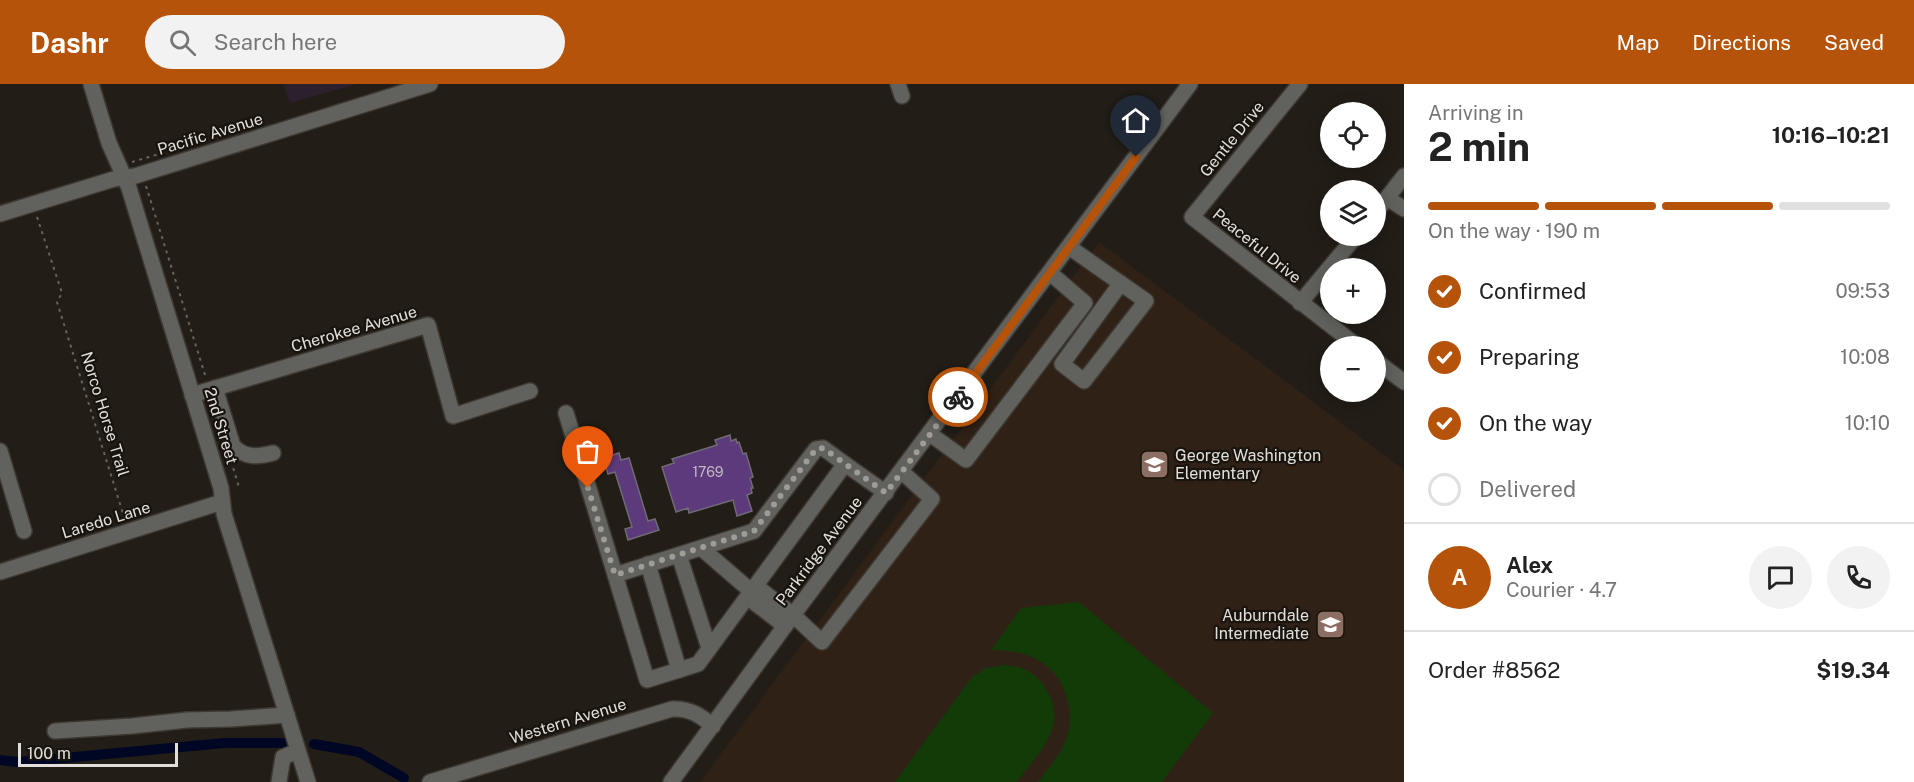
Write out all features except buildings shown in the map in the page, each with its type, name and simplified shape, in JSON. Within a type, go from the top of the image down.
[{"type":"street","name":"2nd Street","points":[[91,84],[109,143],[125,177],[221,489],[224,514],[308,782]]},
{"type":"street","name":"Pacific Avenue","points":[[0,214],[125,177],[141,167],[430,84]]},
{"type":"street","name":"Parkridge Avenue","points":[[671,782],[789,620],[1191,84]]},
{"type":"street","name":"Gentle Drive","points":[[1192,217],[1300,84]]},
{"type":"street","points":[[1386,200],[1404,176]]},
{"type":"street","points":[[1388,198],[1404,209]]},
{"type":"street","name":"Peaceful Drive","points":[[1192,217],[1344,336]]},
{"type":"street","points":[[1300,303],[1348,246]]},
{"type":"street","points":[[1069,248],[1120,283],[1146,301],[1084,381],[1062,364],[1120,283]]},
{"type":"street","points":[[930,434],[966,460],[1085,303],[1050,273]]},
{"type":"street","name":"Cherokee Avenue","points":[[192,395],[428,325],[453,416],[530,391]]},
{"type":"street","points":[[1386,368],[1404,382]]},
{"type":"street","points":[[212,389],[233,446],[240,452],[259,457],[273,453]]},
{"type":"street","points":[[566,413],[647,680],[698,664],[845,464]]},
{"type":"street","points":[[615,575],[754,531],[816,449],[823,448],[886,493]]},
{"type":"street","points":[[0,451],[24,531]]},
{"type":"street","points":[[701,548],[751,591],[761,590],[789,620],[822,642],[932,499],[902,472]]},
{"type":"street","name":"Laredo Lane","points":[[0,572],[222,502]]},
{"type":"street","points":[[679,555],[710,648]]},
{"type":"street","points":[[648,564],[679,670]]},
{"type":"street","name":"Western Avenue","points":[[431,782],[672,709],[684,708],[699,715],[713,726]]},
{"type":"street","points":[[55,731],[187,720],[287,715]]},
{"type":"street","points":[[279,782],[283,757],[299,754]]},
{"type":"path","points":[[141,167],[212,389]]},
{"type":"path","name":"Norco Horse Trail","points":[[33,204],[62,293],[57,302],[126,521],[120,526]]},
{"type":"path","points":[[229,455],[239,487]]},
{"type":"shaded area","points":[[283,84],[357,84],[290,103]]},
{"type":"shaded area","points":[[1099,242],[1404,470],[1404,782],[700,782]]},
{"type":"green space","points":[[1079,602],[1213,713],[1162,782],[1038,782],[1066,741],[1070,720],[1067,698],[1056,675],[1038,660],[1016,652],[991,650],[1021,608]]},
{"type":"green space","points":[[1003,665],[1022,668],[1039,679],[1053,705],[1053,725],[1050,735],[1017,782],[895,782],[972,677],[986,668]]},
{"type":"waterway","points":[[0,760],[17,762],[224,743],[284,743]]},
{"type":"waterway","points":[[314,744],[359,752],[404,778]]},
{"type":"way so far","points":[[588,488],[615,575],[754,531],[816,449],[823,448],[886,493],[958,397]]},
{"type":"place","name":"George Washington Elementary","points":[[1154,464]]},
{"type":"place","name":"Auburndale Intermediate","points":[[1330,624]]},
{"type":"route","points":[[958,397],[1136,157]]}]
